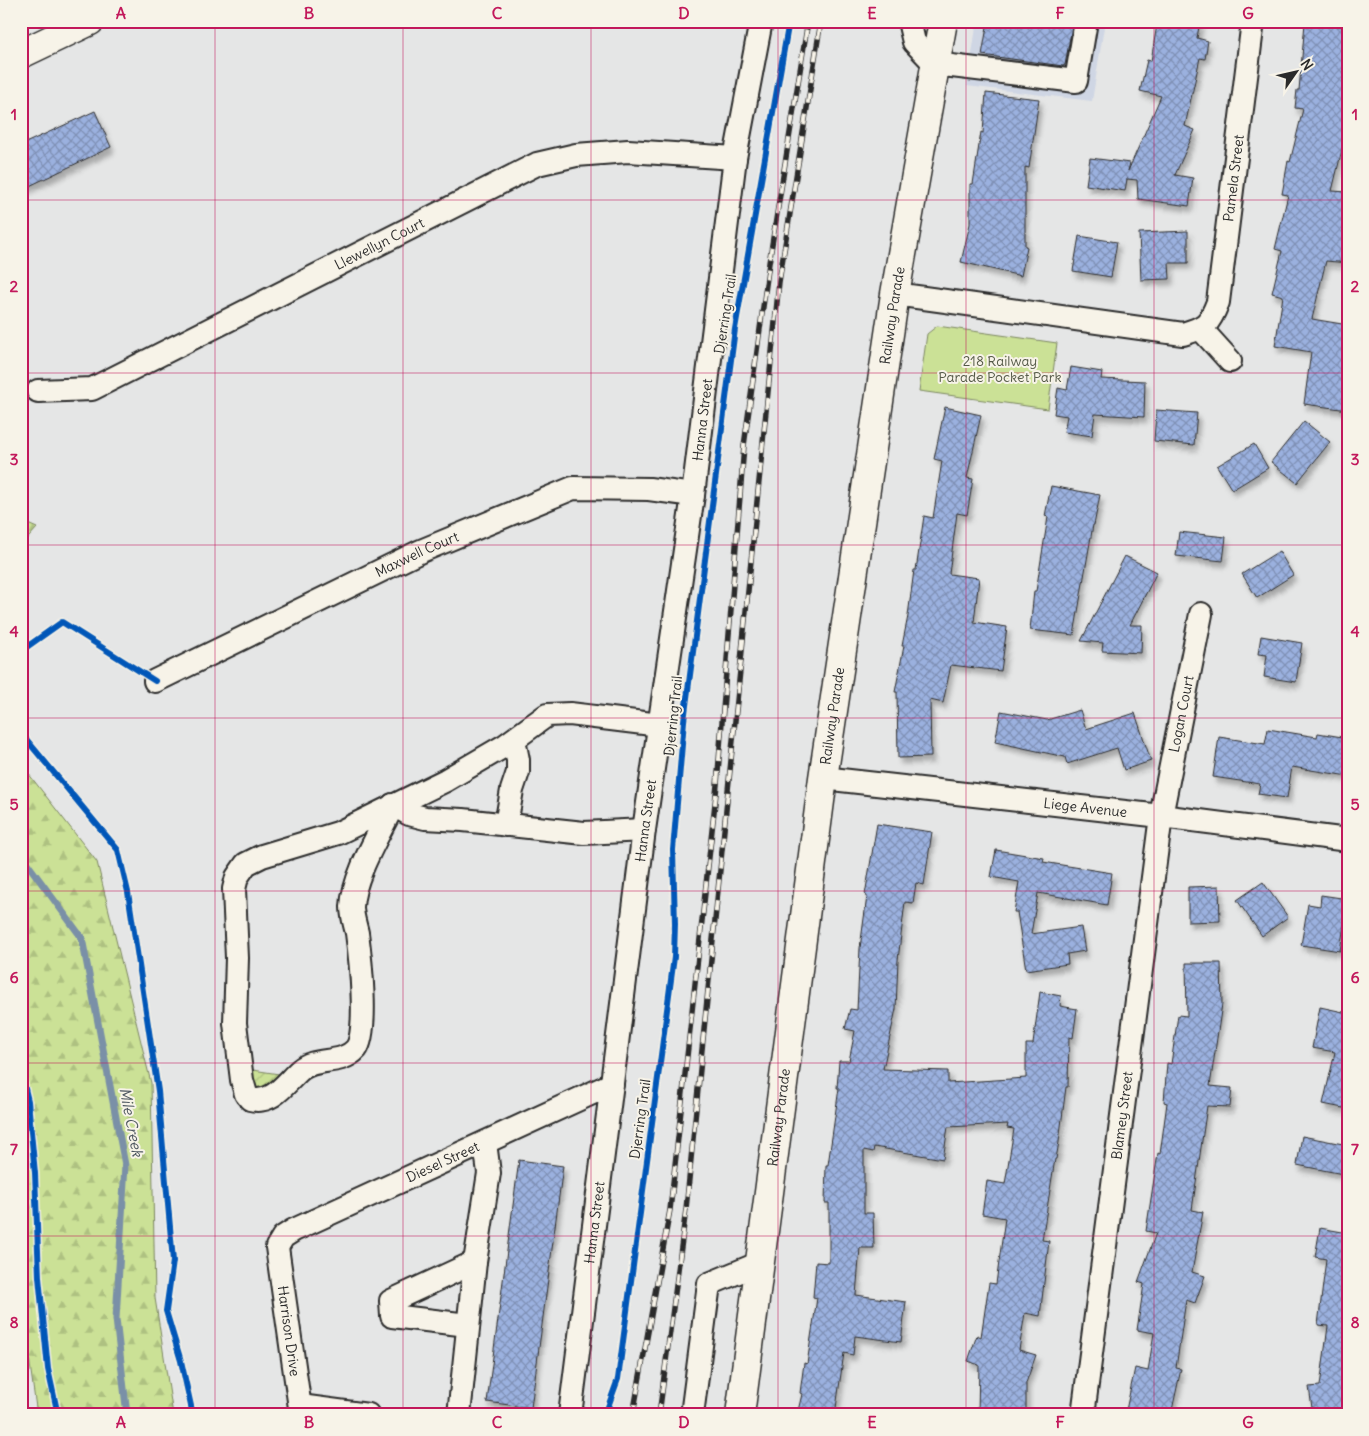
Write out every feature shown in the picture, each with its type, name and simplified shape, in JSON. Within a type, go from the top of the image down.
[{"type":"main road","points":[[21,54],[90,21]]},
{"type":"main road","name":"Railway Parade","points":[[740,1415],[823,778],[895,294],[943,21]]},
{"type":"street","name":"Hanna Street","points":[[570,1415],[644,830],[693,495],[735,158],[761,21]]},
{"type":"street","points":[[909,21],[914,42],[935,64],[1076,81],[1086,21]]},
{"type":"street","name":"Pamela Street","points":[[1201,329],[1211,318],[1218,302],[1253,21]]},
{"type":"street","name":"Llewellyn Court","points":[[38,390],[92,389],[536,164],[576,155],[628,151],[735,158]]},
{"type":"street","points":[[895,294],[1183,334],[1201,329],[1230,361]]},
{"type":"street","name":"Maxwell Court","points":[[155,681],[421,551],[573,488],[649,489],[693,495]]},
{"type":"street","name":"Logan Court","points":[[1161,816],[1201,614]]},
{"type":"street","points":[[393,805],[356,884],[353,903],[353,916],[358,940],[362,1008],[362,1033],[358,1046],[349,1055],[340,1059],[304,1067],[284,1088],[274,1094],[260,1099],[250,1099],[244,1090],[235,1031],[237,958],[234,898],[237,877],[246,864],[256,859],[338,833],[393,805],[456,775],[514,740],[543,717],[554,714],[570,714],[660,725]]},
{"type":"street","points":[[506,825],[518,768],[514,740]]},
{"type":"street","name":"Liege Avenue","points":[[823,778],[1161,816],[1348,840]]},
{"type":"street","points":[[393,805],[409,814],[425,818],[584,833],[644,830]]},
{"type":"street","name":"Blamey Street","points":[[1083,1415],[1161,816]]},
{"type":"street","name":"Diesel Street","points":[[277,1247],[283,1237],[294,1230],[612,1084]]},
{"type":"street","points":[[459,1415],[475,1262],[489,1173],[486,1143]]},
{"type":"street","name":"Harrison Drive","points":[[277,1247],[300,1410]]},
{"type":"street","points":[[468,1324],[392,1316],[391,1300],[475,1262]]},
{"type":"street","points":[[692,1415],[709,1284],[760,1263]]},
{"type":"street","points":[[300,1410],[368,1415]]},
{"type":"shaded area","points":[[977,21],[1105,21],[1092,101],[967,86]]},
{"type":"green space","name":"218 Railway Parade Pocket Park","points":[[937,326],[1057,343],[1048,409],[919,391],[927,334]]},
{"type":"green space","points":[[21,521],[37,528],[21,546]]},
{"type":"green space","points":[[21,764],[97,862],[151,1083],[155,1298],[173,1415],[37,1415],[21,1299]]},
{"type":"green space","points":[[253,1070],[279,1074],[272,1085],[254,1089],[251,1073]]},
{"type":"building","points":[[988,21],[1073,21],[1065,65],[982,55]]},
{"type":"building","points":[[1170,21],[1200,21],[1197,38],[1208,41],[1205,59],[1200,58],[1185,126],[1195,130],[1175,175],[1193,178],[1189,206],[1138,199],[1137,180],[1127,179],[1125,191],[1086,185],[1090,158],[1130,163],[1128,171],[1161,96],[1140,91],[1147,60],[1151,61],[1157,24],[1169,26]]},
{"type":"building","points":[[1305,23],[1348,27],[1343,74],[1348,74],[1348,125],[1332,191],[1348,192],[1348,263],[1326,261],[1312,319],[1348,325],[1348,338],[1342,376],[1348,377],[1348,410],[1304,404],[1311,352],[1275,346],[1283,296],[1272,293],[1282,251],[1275,249],[1288,195],[1282,194],[1288,161],[1290,162],[1303,109],[1295,108],[1297,90],[1299,90]]},
{"type":"building","points":[[986,93],[1039,99],[1029,168],[1025,167],[1025,246],[1027,247],[1021,276],[961,262],[970,224],[970,184],[973,184],[981,132],[983,133]]},
{"type":"building","points":[[95,111],[111,147],[21,190],[21,145]]},
{"type":"building","points":[[1188,231],[1188,263],[1169,263],[1170,279],[1141,280],[1139,233]]},
{"type":"building","points":[[1079,236],[1117,242],[1111,277],[1073,271]]},
{"type":"building","points":[[1071,367],[1102,372],[1101,379],[1145,381],[1144,417],[1095,414],[1092,436],[1064,432],[1067,416],[1054,414],[1058,388],[1067,390]]},
{"type":"building","points":[[945,407],[981,415],[967,478],[973,479],[967,515],[957,513],[949,574],[979,578],[974,622],[1007,627],[1001,671],[951,665],[943,703],[930,700],[931,757],[898,758],[897,692],[895,692],[924,516],[933,518],[942,461],[934,459]]},
{"type":"building","points":[[1156,410],[1197,413],[1194,445],[1154,441]]},
{"type":"building","points":[[1304,421],[1330,442],[1297,483],[1271,462]]},
{"type":"building","points":[[1254,444],[1268,468],[1232,490],[1217,466]]},
{"type":"building","points":[[1051,486],[1100,495],[1074,635],[1030,630],[1034,591],[1036,591],[1048,517],[1045,516]]},
{"type":"building","points":[[1179,532],[1226,537],[1223,561],[1176,556]]},
{"type":"building","points":[[1279,551],[1293,575],[1257,598],[1242,574]]},
{"type":"building","points":[[1125,556],[1157,572],[1130,625],[1142,625],[1141,653],[1102,651],[1103,643],[1081,641]]},
{"type":"building","points":[[1261,636],[1302,643],[1296,682],[1264,677],[1267,655],[1258,654]]},
{"type":"building","points":[[1080,710],[1086,729],[1135,713],[1151,761],[1124,770],[1117,748],[1067,764],[1065,757],[995,742],[1001,711],[1047,720]]},
{"type":"building","points":[[1268,729],[1317,737],[1318,733],[1348,738],[1348,776],[1292,767],[1287,798],[1258,794],[1260,784],[1213,777],[1219,737],[1265,744]]},
{"type":"building","points":[[877,824],[932,832],[924,885],[916,883],[913,903],[905,902],[898,960],[896,1009],[883,1069],[948,1071],[948,1083],[1026,1078],[1026,1044],[1033,1044],[1040,992],[1061,996],[1060,1006],[1077,1009],[1073,1038],[1069,1037],[1068,1087],[1066,1087],[1059,1142],[1042,1240],[1049,1241],[1040,1316],[1025,1313],[1019,1350],[1036,1355],[1026,1383],[1026,1415],[978,1415],[979,1365],[968,1361],[977,1335],[981,1337],[989,1283],[996,1284],[1005,1218],[982,1214],[987,1181],[1005,1184],[1014,1129],[1007,1128],[1008,1124],[948,1127],[943,1159],[874,1147],[873,1152],[864,1150],[864,1213],[873,1213],[874,1248],[860,1248],[856,1295],[906,1302],[901,1342],[855,1336],[853,1355],[844,1353],[835,1415],[797,1415],[802,1394],[800,1393],[804,1363],[807,1364],[817,1298],[813,1297],[816,1262],[829,1263],[829,1203],[825,1203],[826,1165],[828,1165],[839,1088],[837,1088],[839,1061],[849,1061],[855,1031],[845,1029],[850,1009],[857,1010],[860,948],[867,896],[865,895]]},
{"type":"building","points":[[996,850],[1044,858],[1043,862],[1112,873],[1107,905],[1038,893],[1031,934],[1081,927],[1085,951],[1067,954],[1068,964],[1026,970],[1017,912],[1014,912],[1019,882],[991,877]]},
{"type":"building","points":[[1263,882],[1288,917],[1262,936],[1237,900]]},
{"type":"building","points":[[1219,886],[1220,921],[1188,922],[1188,887]]},
{"type":"building","points":[[1321,895],[1348,899],[1340,951],[1301,945],[1308,904],[1320,906]]},
{"type":"building","points":[[1186,963],[1221,963],[1222,1004],[1210,1086],[1232,1088],[1230,1107],[1207,1106],[1192,1210],[1203,1212],[1192,1272],[1205,1276],[1195,1303],[1186,1300],[1176,1368],[1181,1369],[1171,1415],[1125,1415],[1135,1368],[1148,1371],[1154,1333],[1137,1330],[1144,1284],[1138,1282],[1156,1233],[1146,1231],[1167,1103],[1164,1102],[1167,1063],[1171,1064],[1178,1015],[1187,1016]]},
{"type":"building","points":[[1320,1007],[1348,1013],[1348,1109],[1323,1104],[1335,1052],[1312,1048]]},
{"type":"building","points":[[1302,1136],[1348,1145],[1348,1175],[1297,1165]]},
{"type":"building","points":[[519,1160],[563,1166],[531,1408],[487,1402]]},
{"type":"building","points":[[1320,1228],[1348,1233],[1348,1415],[1313,1415],[1309,1387],[1320,1386],[1328,1326],[1318,1325],[1326,1259],[1315,1257]]},
{"type":"waterway","name":"Mile Creek","points":[[21,855],[82,938],[125,1165],[116,1319],[127,1415]]},
{"type":"railway","points":[[633,1415],[670,1210],[717,785],[744,446],[769,263],[808,21]]},
{"type":"railway","points":[[659,1415],[686,1209],[779,282],[821,21]]},
{"type":"cycle path","name":"Djerring Trail","points":[[605,1415],[618,1379],[674,957],[673,850],[684,721],[735,329],[789,21]]},
{"type":"cycle path","points":[[21,651],[62,622],[155,681]]},
{"type":"cycle path","points":[[21,733],[118,850],[128,892],[158,1091],[173,1261],[166,1311],[181,1361],[193,1415]]},
{"type":"cycle path","points":[[21,1072],[28,1101],[35,1173],[39,1277],[48,1369],[58,1415]]}]
